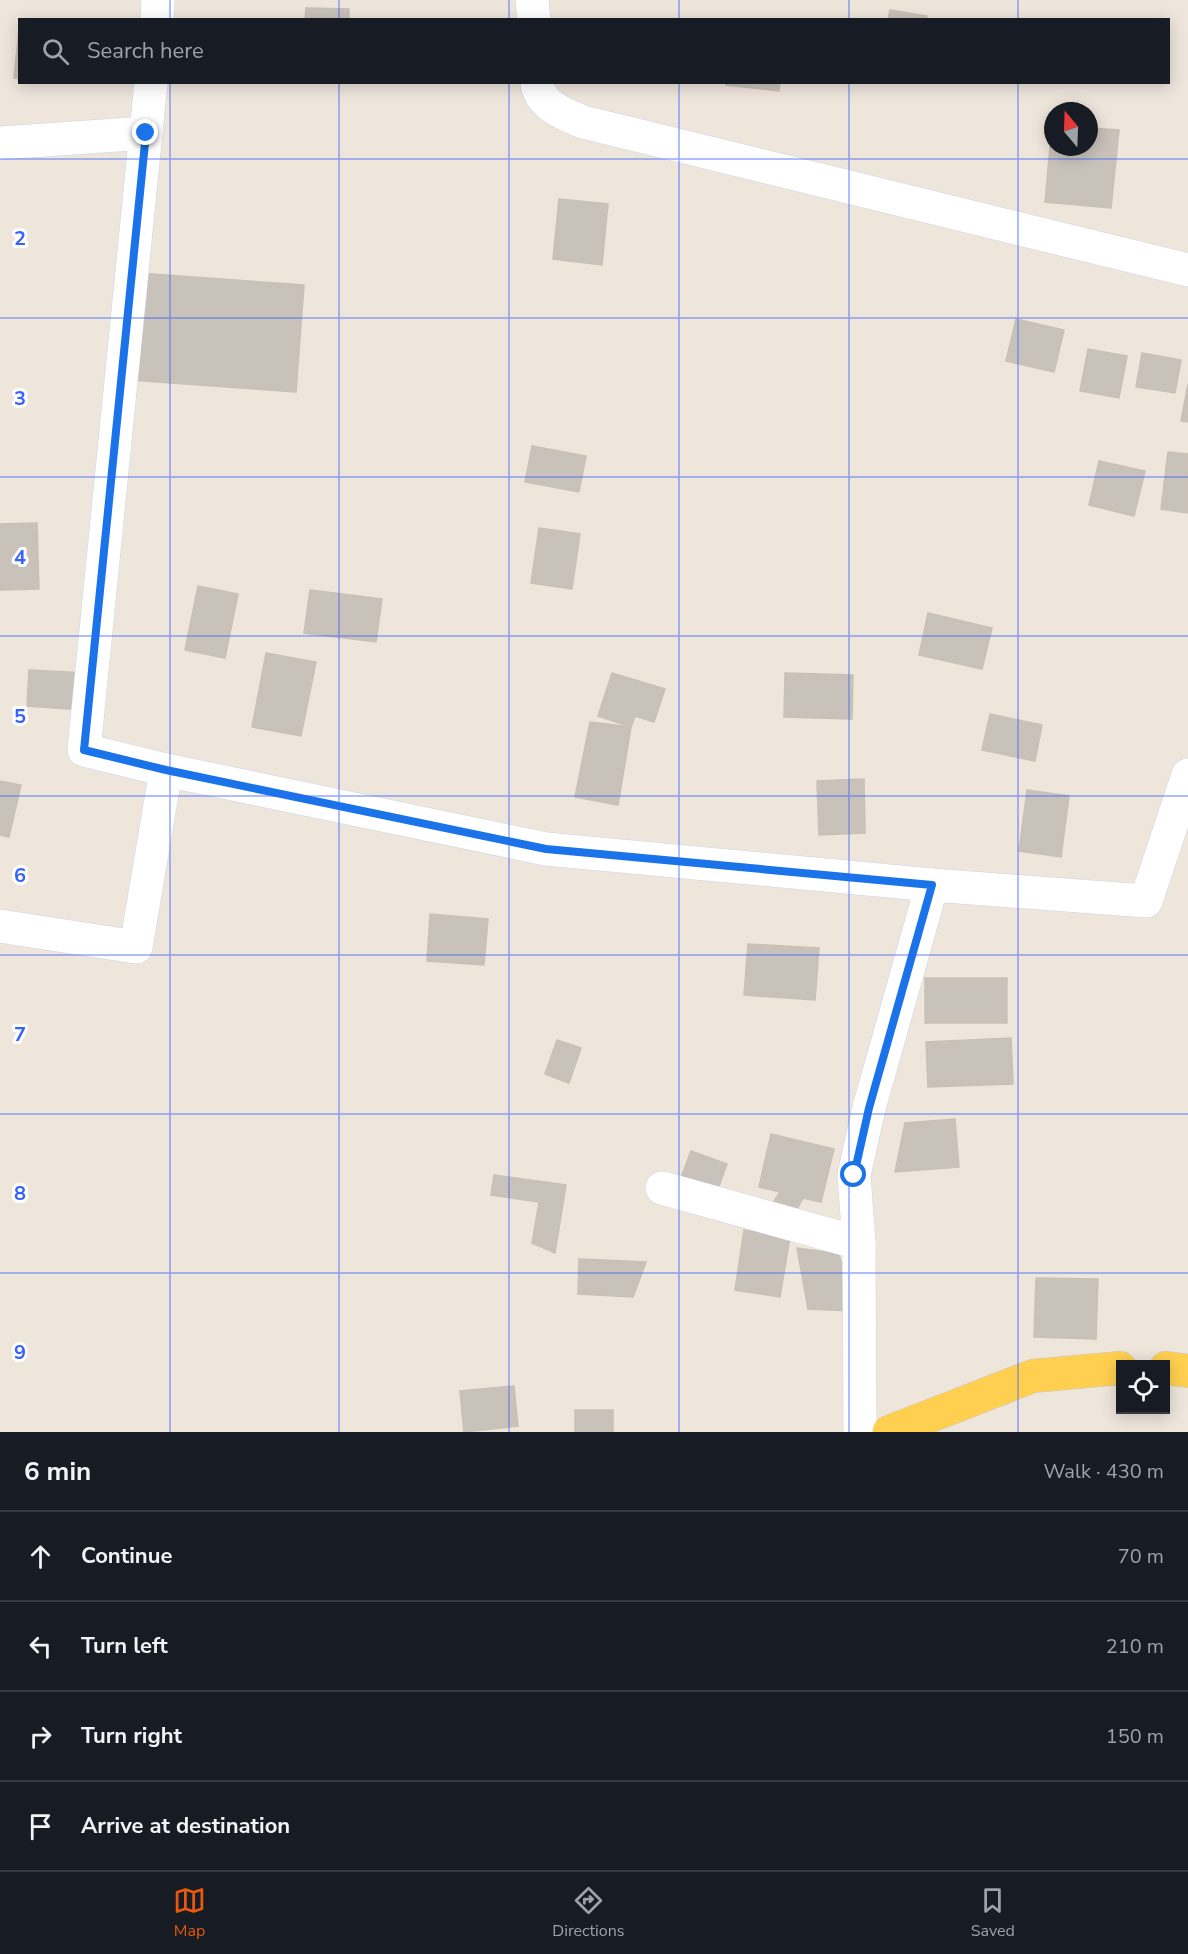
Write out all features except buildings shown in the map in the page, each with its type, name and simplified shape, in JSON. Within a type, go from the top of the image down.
[{"type":"main road","points":[[889,1432],[942,1423],[1033,1376],[1116,1368]]},
{"type":"main road","points":[[1170,1369],[1188,1371]]},
{"type":"street","points":[[157,18],[158,0]]},
{"type":"street","points":[[532,0],[534,18]]},
{"type":"street","points":[[151,84],[84,750],[166,770],[546,849],[932,885],[1146,901],[1188,775]]},
{"type":"street","points":[[537,84],[538,92],[554,109],[583,122],[1188,270]]},
{"type":"street","points":[[0,142],[146,133]]},
{"type":"street","points":[[0,926],[136,946],[166,770]]},
{"type":"street","points":[[860,1432],[859,1243],[854,1175],[869,1108],[932,885]]},
{"type":"street","points":[[662,1188],[859,1243]]},
{"type":"route","points":[[146,133],[84,750],[166,770],[546,849],[932,885],[869,1108],[854,1175]]}]
